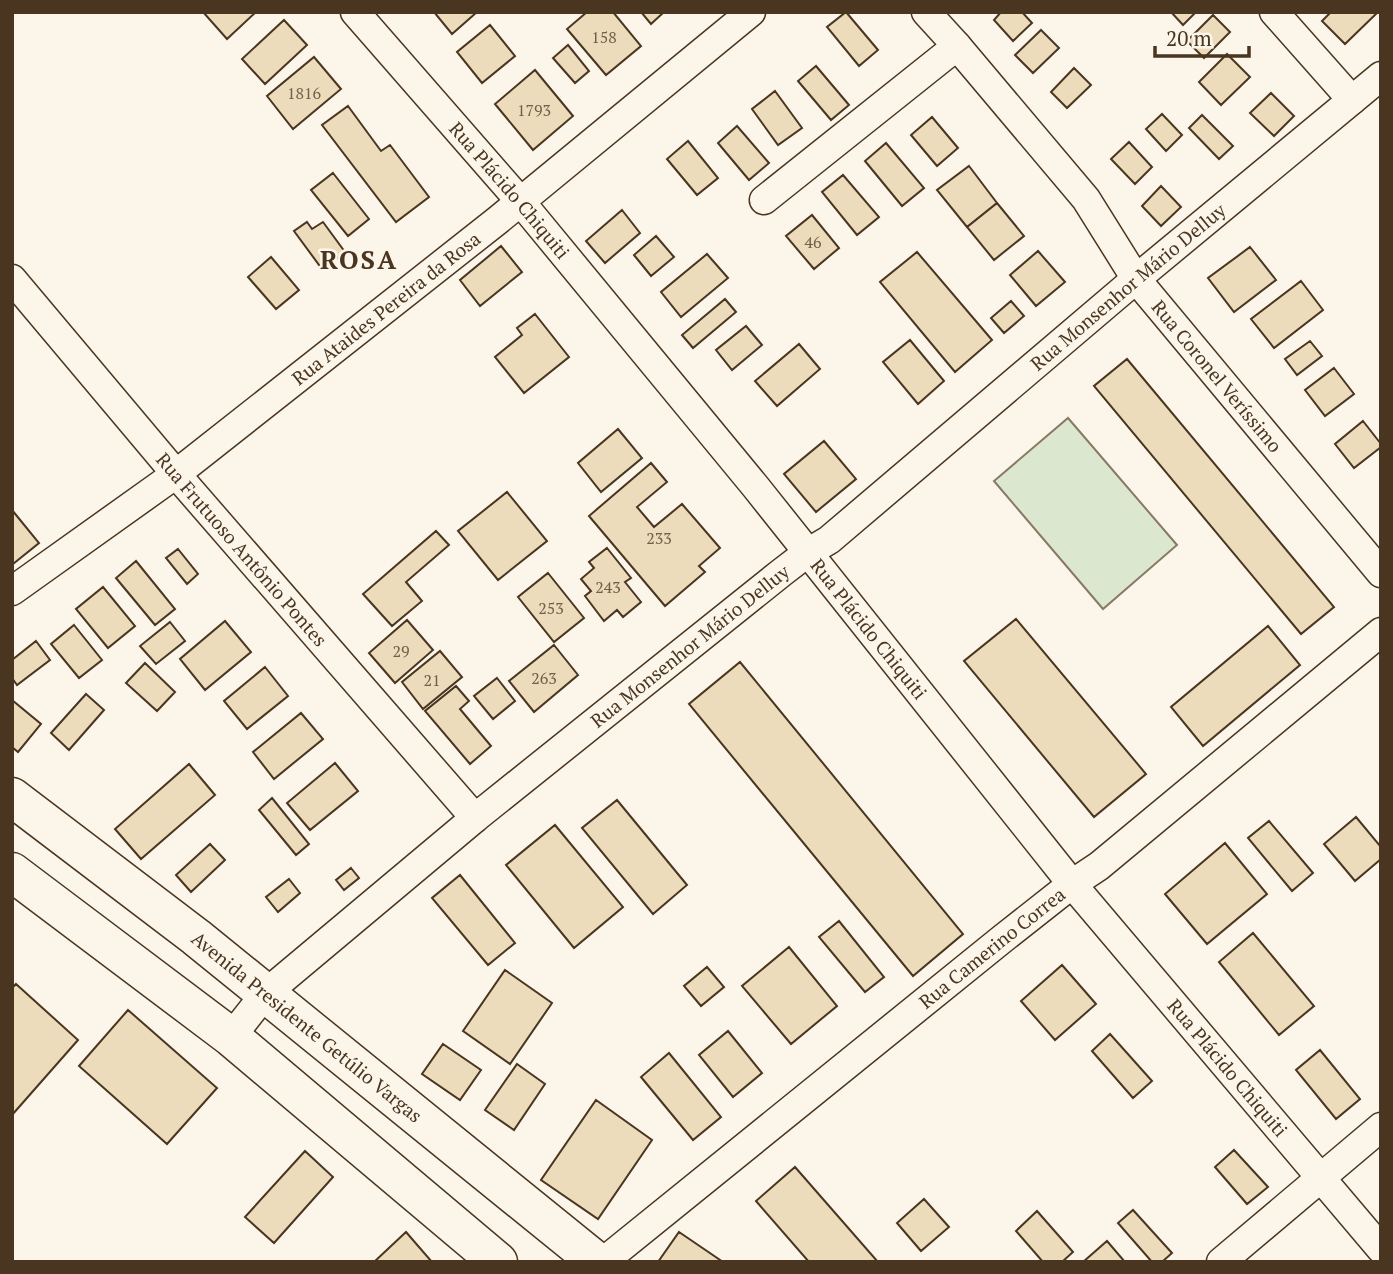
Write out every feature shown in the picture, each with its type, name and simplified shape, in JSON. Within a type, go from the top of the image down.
[{"type":"main road","name":"Avenida Presidente Getúlio Vargas","points":[[12,797],[196,937],[597,1262]]},
{"type":"main road","points":[[12,872],[231,1037],[498,1262]]},
{"type":"street","name":"Rua Plácido Chiquiti","points":[[355,12],[520,201],[755,486],[1072,884],[1381,1249]]},
{"type":"street","name":"Rua Ataides Pereira da Rosa","points":[[12,591],[177,474],[520,201],[751,12]]},
{"type":"street","name":"Rua Coronel Veríssimo","points":[[926,12],[1086,199],[1136,279],[1381,573]]},
{"type":"street","points":[[1274,12],[1352,100]]},
{"type":"street","points":[[764,200],[957,46]]},
{"type":"street","name":"Rua Monsenhor Mário Delluy","points":[[231,1037],[265,994],[475,818],[807,553],[829,540],[1136,279],[1381,76]]},
{"type":"street","name":"Rua Frutuoso Antônio Pontes","points":[[12,279],[475,818]]},
{"type":"street","name":"Rua Camerino Correa","points":[[603,1262],[1072,884],[1099,866],[1381,632]]},
{"type":"street","points":[[1221,1262],[1381,1127]]},
{"type":"green space","points":[[1068,418],[1177,545],[1103,609],[994,481]]},
{"type":"building","points":[[203,12],[256,12],[227,39]]},
{"type":"building","points":[[434,12],[477,12],[452,34]]},
{"type":"building","points":[[587,12],[613,12],[641,46],[606,75],[567,29]]},
{"type":"building","points":[[641,12],[664,12],[651,24]]},
{"type":"building","points":[[846,12],[878,50],[859,66],[827,27]]},
{"type":"building","points":[[1001,12],[1022,12],[1032,23],[1013,41],[994,20]]},
{"type":"building","points":[[1171,12],[1196,12],[1183,25]]},
{"type":"building","points":[[1331,12],[1378,12],[1345,44],[1322,21]]},
{"type":"building","points":[[1213,15],[1230,32],[1204,58],[1187,41]]},
{"type":"building","points":[[284,20],[307,45],[265,84],[242,59]]},
{"type":"building","points":[[490,25],[515,56],[482,83],[457,52]]},
{"type":"building","points":[[1041,30],[1059,48],[1033,73],[1015,55]]},
{"type":"building","points":[[568,45],[589,71],[575,83],[553,58]]},
{"type":"building","points":[[1227,54],[1250,77],[1221,105],[1199,82]]},
{"type":"building","points":[[314,57],[341,89],[293,129],[267,96]]},
{"type":"building","points":[[816,66],[849,105],[831,120],[798,81]]},
{"type":"building","points":[[1074,68],[1091,85],[1067,108],[1051,92]]},
{"type":"building","points":[[535,70],[573,116],[533,150],[495,104]]},
{"type":"building","points":[[775,91],[802,128],[778,145],[752,109]]},
{"type":"building","points":[[1271,93],[1294,116],[1274,136],[1250,113]]},
{"type":"building","points":[[348,106],[381,151],[390,145],[429,197],[396,222],[322,125]]},
{"type":"building","points":[[1162,114],[1182,135],[1166,151],[1146,129]]},
{"type":"building","points":[[1202,115],[1233,146],[1219,159],[1189,128]]},
{"type":"building","points":[[932,117],[958,148],[937,166],[911,135]]},
{"type":"building","points":[[737,126],[769,163],[749,180],[718,143]]},
{"type":"building","points":[[688,141],[718,178],[697,195],[667,159]]},
{"type":"building","points":[[1129,142],[1152,167],[1135,184],[1111,159]]},
{"type":"building","points":[[886,143],[924,188],[902,206],[865,161]]},
{"type":"building","points":[[969,166],[997,203],[967,227],[937,190]]},
{"type":"building","points":[[333,173],[369,219],[348,236],[311,190]]},
{"type":"building","points":[[843,175],[879,217],[857,235],[822,192]]},
{"type":"building","points":[[1161,186],[1181,207],[1161,226],[1142,206]]},
{"type":"building","points":[[997,203],[1024,236],[994,260],[967,227]]},
{"type":"building","points":[[622,210],[640,233],[605,263],[586,241]]},
{"type":"building","points":[[812,215],[839,248],[814,269],[786,236]]},
{"type":"building","points":[[307,222],[312,229],[323,222],[345,252],[322,269],[294,231]]},
{"type":"building","points":[[656,236],[674,257],[651,276],[634,255]]},
{"type":"building","points":[[501,246],[522,272],[480,306],[460,280]]},
{"type":"building","points":[[1250,247],[1276,280],[1234,312],[1208,278]]},
{"type":"building","points":[[1038,251],[1065,282],[1036,306],[1010,275]]},
{"type":"building","points":[[917,252],[992,340],[955,372],[880,282]]},
{"type":"building","points":[[707,254],[728,278],[681,317],[661,292]]},
{"type":"building","points":[[271,257],[299,290],[276,309],[248,277]]},
{"type":"building","points":[[1301,281],[1323,310],[1274,348],[1251,319]]},
{"type":"building","points":[[725,299],[736,312],[693,348],[682,335]]},
{"type":"building","points":[[1011,301],[1024,316],[1004,333],[991,318]]},
{"type":"building","points":[[535,314],[569,357],[524,393],[495,357],[522,335],[517,328]]},
{"type":"building","points":[[746,326],[762,345],[732,370],[716,350]]},
{"type":"building","points":[[910,340],[944,381],[918,404],[883,362]]},
{"type":"building","points":[[1310,341],[1322,356],[1297,375],[1285,359]]},
{"type":"building","points":[[799,344],[820,369],[777,406],[755,381]]},
{"type":"building","points":[[1127,359],[1334,607],[1301,634],[1094,386]]},
{"type":"building","points":[[1334,368],[1354,394],[1325,416],[1305,390]]},
{"type":"building","points":[[1363,421],[1381,447],[1354,468],[1335,444]]},
{"type":"building","points":[[618,429],[642,458],[601,492],[578,463]]},
{"type":"building","points":[[824,441],[856,479],[816,512],[784,474]]},
{"type":"building","points":[[651,463],[667,482],[637,507],[654,527],[682,504],[720,548],[699,566],[705,572],[665,606],[589,516]]},
{"type":"building","points":[[507,492],[547,541],[498,580],[458,531]]},
{"type":"building","points":[[12,510],[39,543],[13,564],[12,564]]},
{"type":"building","points":[[436,531],[449,545],[406,582],[422,601],[392,626],[363,594]]},
{"type":"building","points":[[607,548],[631,578],[625,582],[641,602],[623,617],[617,610],[604,621],[585,596],[591,591],[581,579],[594,568],[589,562]]},
{"type":"building","points":[[178,549],[198,574],[187,584],[166,558]]},
{"type":"building","points":[[136,561],[175,609],[155,625],[116,578]]},
{"type":"building","points":[[548,573],[584,618],[554,642],[518,597]]},
{"type":"building","points":[[103,587],[135,626],[108,648],[76,609]]},
{"type":"building","points":[[1016,619],[1146,774],[1094,817],[964,661]]},
{"type":"building","points":[[407,620],[433,650],[395,683],[369,653]]},
{"type":"building","points":[[225,621],[251,652],[205,690],[180,659]]},
{"type":"building","points":[[170,622],[185,641],[156,664],[140,646]]},
{"type":"building","points":[[74,625],[102,660],[79,678],[51,644]]},
{"type":"building","points":[[1268,626],[1300,665],[1203,746],[1171,707]]},
{"type":"building","points":[[36,641],[50,660],[17,685],[12,678],[12,660]]},
{"type":"building","points":[[554,645],[578,675],[534,712],[509,681]]},
{"type":"building","points":[[440,651],[462,677],[423,709],[402,682]]},
{"type":"building","points":[[740,662],[963,934],[913,976],[689,704]]},
{"type":"building","points":[[145,663],[175,692],[157,711],[126,683]]},
{"type":"building","points":[[265,667],[288,696],[247,729],[224,701]]},
{"type":"building","points":[[497,678],[515,701],[493,719],[474,696]]},
{"type":"building","points":[[456,686],[469,701],[460,709],[491,746],[470,764],[425,711]]},
{"type":"building","points":[[86,694],[104,710],[69,750],[51,733]]},
{"type":"building","points":[[12,700],[41,724],[18,752],[12,747]]},
{"type":"building","points":[[301,713],[323,739],[274,779],[253,752]]},
{"type":"building","points":[[335,763],[358,791],[310,830],[287,803]]},
{"type":"building","points":[[189,764],[215,795],[141,859],[115,829]]},
{"type":"building","points":[[272,798],[309,844],[296,855],[259,810]]},
{"type":"building","points":[[617,800],[687,885],[653,914],[582,828]]},
{"type":"building","points":[[1356,817],[1381,847],[1381,859],[1355,881],[1324,844]]},
{"type":"building","points":[[1269,821],[1313,873],[1292,891],[1248,838]]},
{"type":"building","points":[[555,825],[623,907],[574,948],[506,865]]},
{"type":"building","points":[[1225,843],[1267,894],[1207,944],[1165,894]]},
{"type":"building","points":[[210,844],[225,860],[191,892],[176,875]]},
{"type":"building","points":[[351,868],[359,878],[344,890],[336,880]]},
{"type":"building","points":[[460,875],[515,943],[488,965],[432,898]]},
{"type":"building","points":[[289,879],[300,893],[278,912],[266,897]]},
{"type":"building","points":[[839,921],[884,977],[865,992],[819,937]]},
{"type":"building","points":[[1253,933],[1314,1006],[1279,1035],[1219,962]]},
{"type":"building","points":[[789,947],[837,1006],[791,1044],[742,986]]},
{"type":"building","points":[[1062,965],[1096,1004],[1055,1040],[1021,1001]]},
{"type":"building","points":[[707,967],[724,987],[701,1006],[684,986]]},
{"type":"building","points":[[505,970],[552,1003],[510,1064],[463,1031]]},
{"type":"building","points":[[16,984],[78,1040],[12,1115],[12,988]]},
{"type":"building","points":[[128,1010],[217,1088],[167,1144],[79,1066]]},
{"type":"building","points":[[728,1031],[762,1073],[733,1097],[699,1055]]},
{"type":"building","points":[[1110,1034],[1152,1081],[1133,1098],[1092,1051]]},
{"type":"building","points":[[443,1044],[481,1070],[460,1100],[422,1074]]},
{"type":"building","points":[[1320,1050],[1360,1099],[1336,1119],[1296,1070]]},
{"type":"building","points":[[669,1053],[721,1117],[693,1140],[641,1077]]},
{"type":"building","points":[[517,1064],[545,1084],[514,1130],[485,1110]]},
{"type":"building","points":[[596,1100],[652,1140],[598,1219],[541,1180]]},
{"type":"building","points":[[1234,1150],[1268,1187],[1247,1204],[1215,1167]]},
{"type":"building","points":[[305,1151],[333,1177],[274,1243],[245,1217]]},
{"type":"building","points":[[795,1167],[878,1262],[809,1262],[756,1201]]},
{"type":"building","points":[[924,1199],[949,1227],[921,1251],[897,1223]]},
{"type":"building","points":[[1133,1210],[1172,1253],[1162,1262],[1152,1262],[1118,1223]]},
{"type":"building","points":[[1037,1211],[1073,1252],[1062,1262],[1043,1262],[1016,1231]]},
{"type":"building","points":[[406,1232],[432,1262],[374,1262]]},
{"type":"building","points":[[679,1232],[723,1262],[658,1262]]},
{"type":"building","points":[[1107,1241],[1125,1262],[1083,1262]]},
{"type":"district","name":"ROSA","points":[[359,260]]}]
